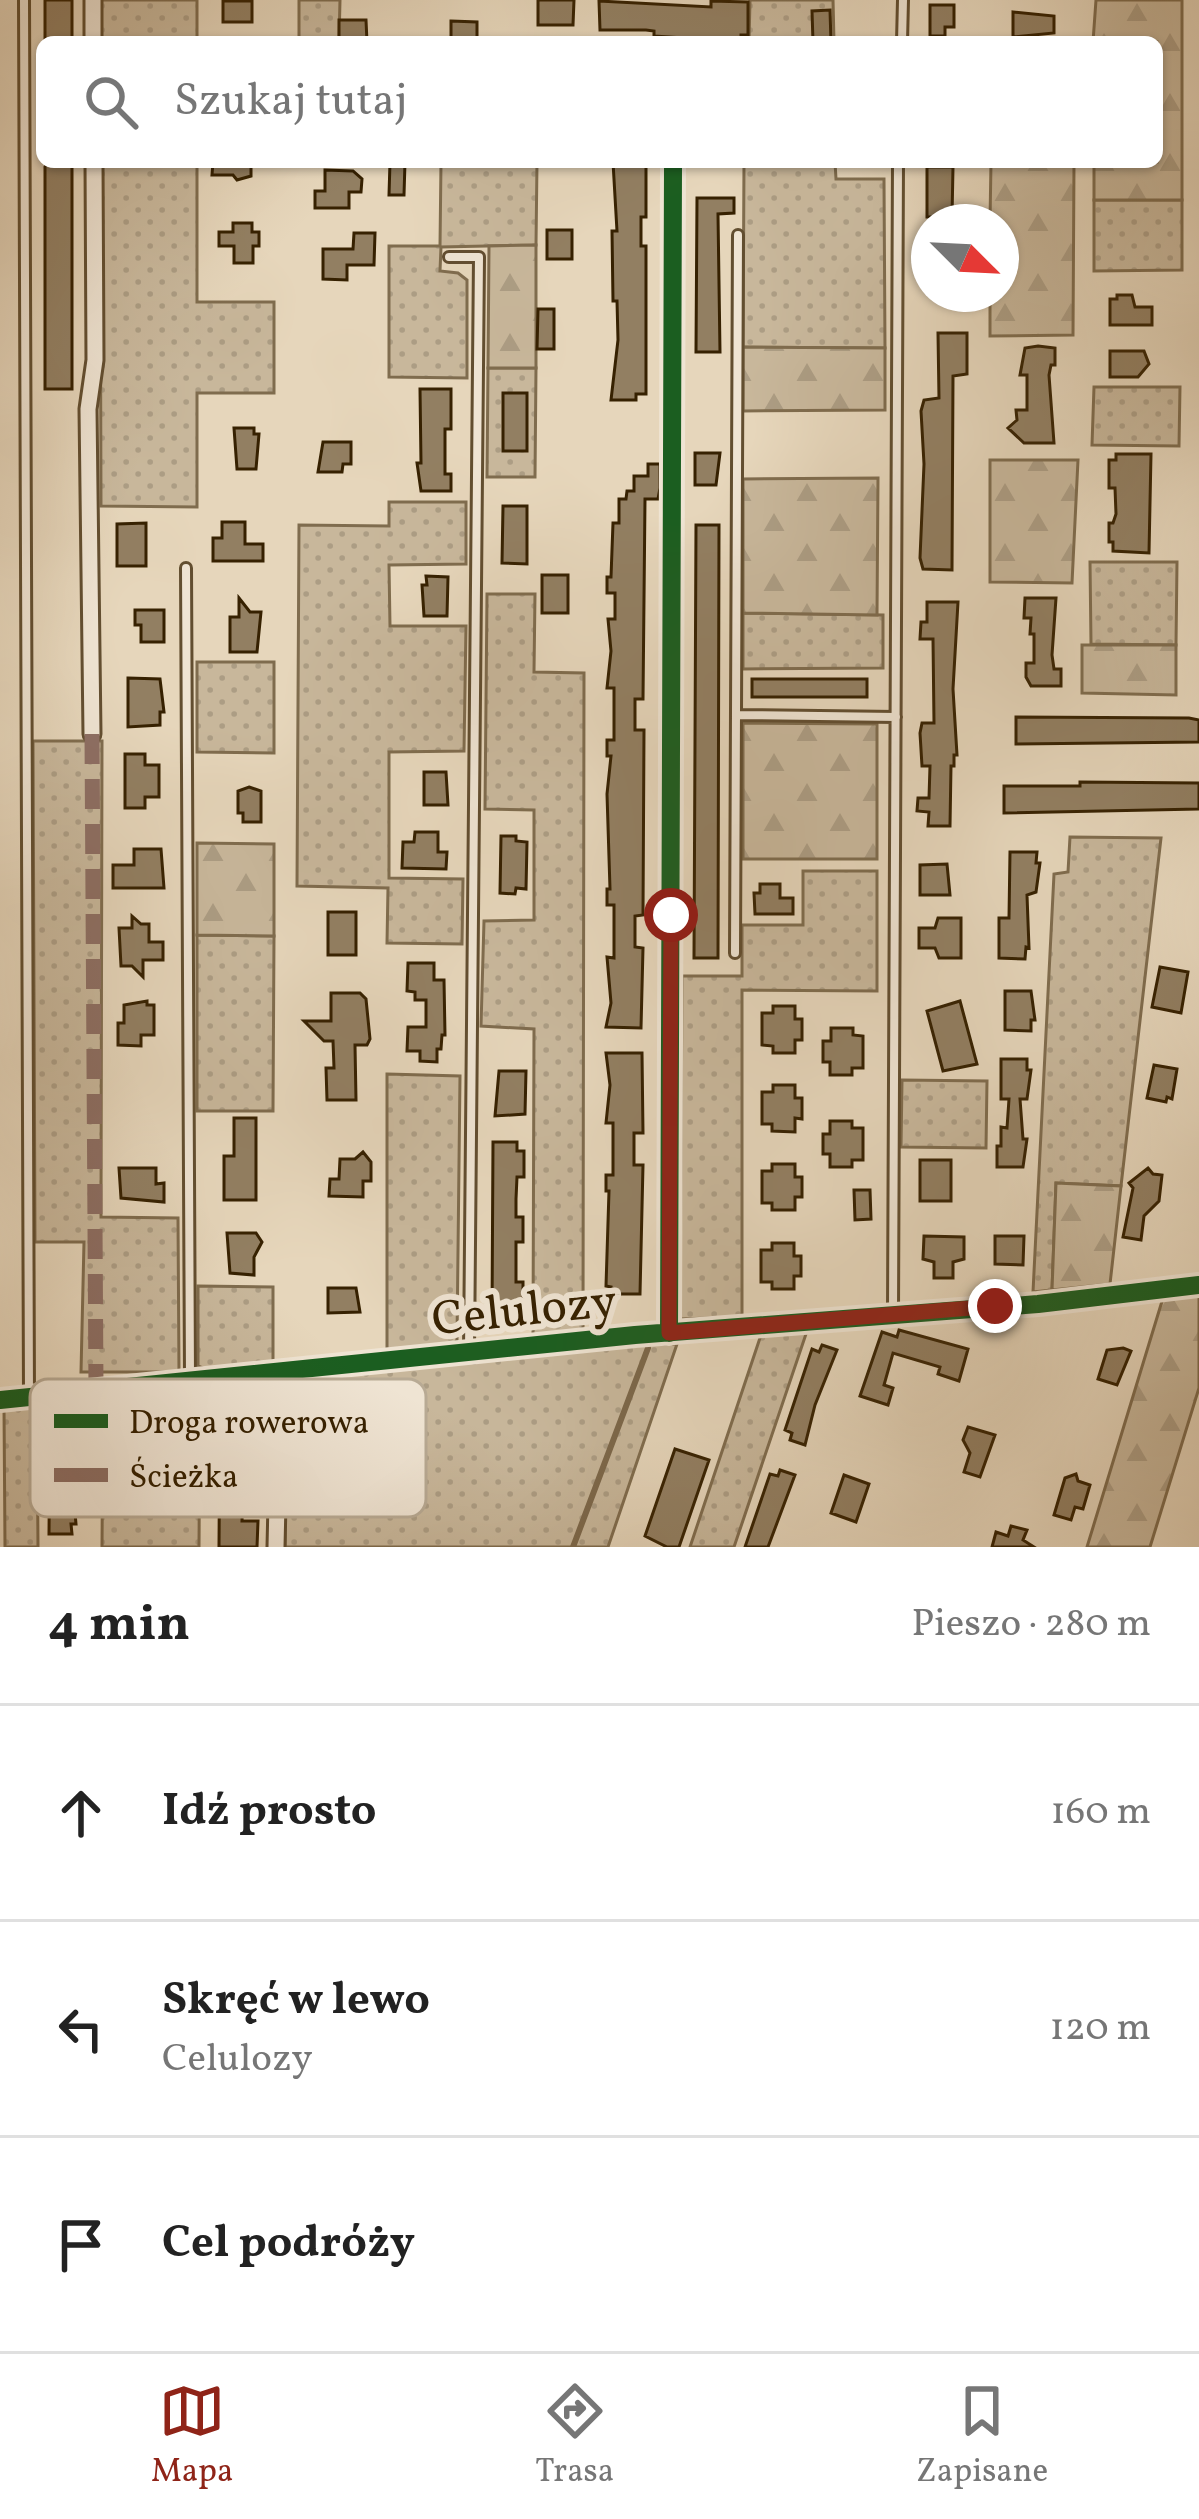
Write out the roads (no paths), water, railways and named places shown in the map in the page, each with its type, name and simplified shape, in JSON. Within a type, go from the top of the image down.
[{"type":"street","points":[[92,0],[93,36]]},
{"type":"street","points":[[92,734],[88,409],[95,360],[94,168]]},
{"type":"street","points":[[662,1334],[673,168]]},
{"type":"street","name":"Celulozy","points":[[190,1379],[893,1312],[1037,1304],[1199,1285]]},
{"type":"street","points":[[280,1372],[280,1379]]},
{"type":"street","name":"Celulozy","points":[[0,1400],[29,1398]]},
{"type":"street","points":[[276,1547],[277,1517]]},
{"type":"lane","points":[[24,0],[29,1398]]},
{"type":"lane","points":[[902,36],[903,0]]},
{"type":"lane","points":[[893,1312],[898,168]]},
{"type":"lane","points":[[735,953],[738,236]]},
{"type":"lane","points":[[449,257],[479,257],[469,1354]]},
{"type":"lane","points":[[186,568],[190,1379]]},
{"type":"lane","points":[[736,716],[896,717]]},
{"type":"waterway","points":[[573,1547],[648,1348]]}]
